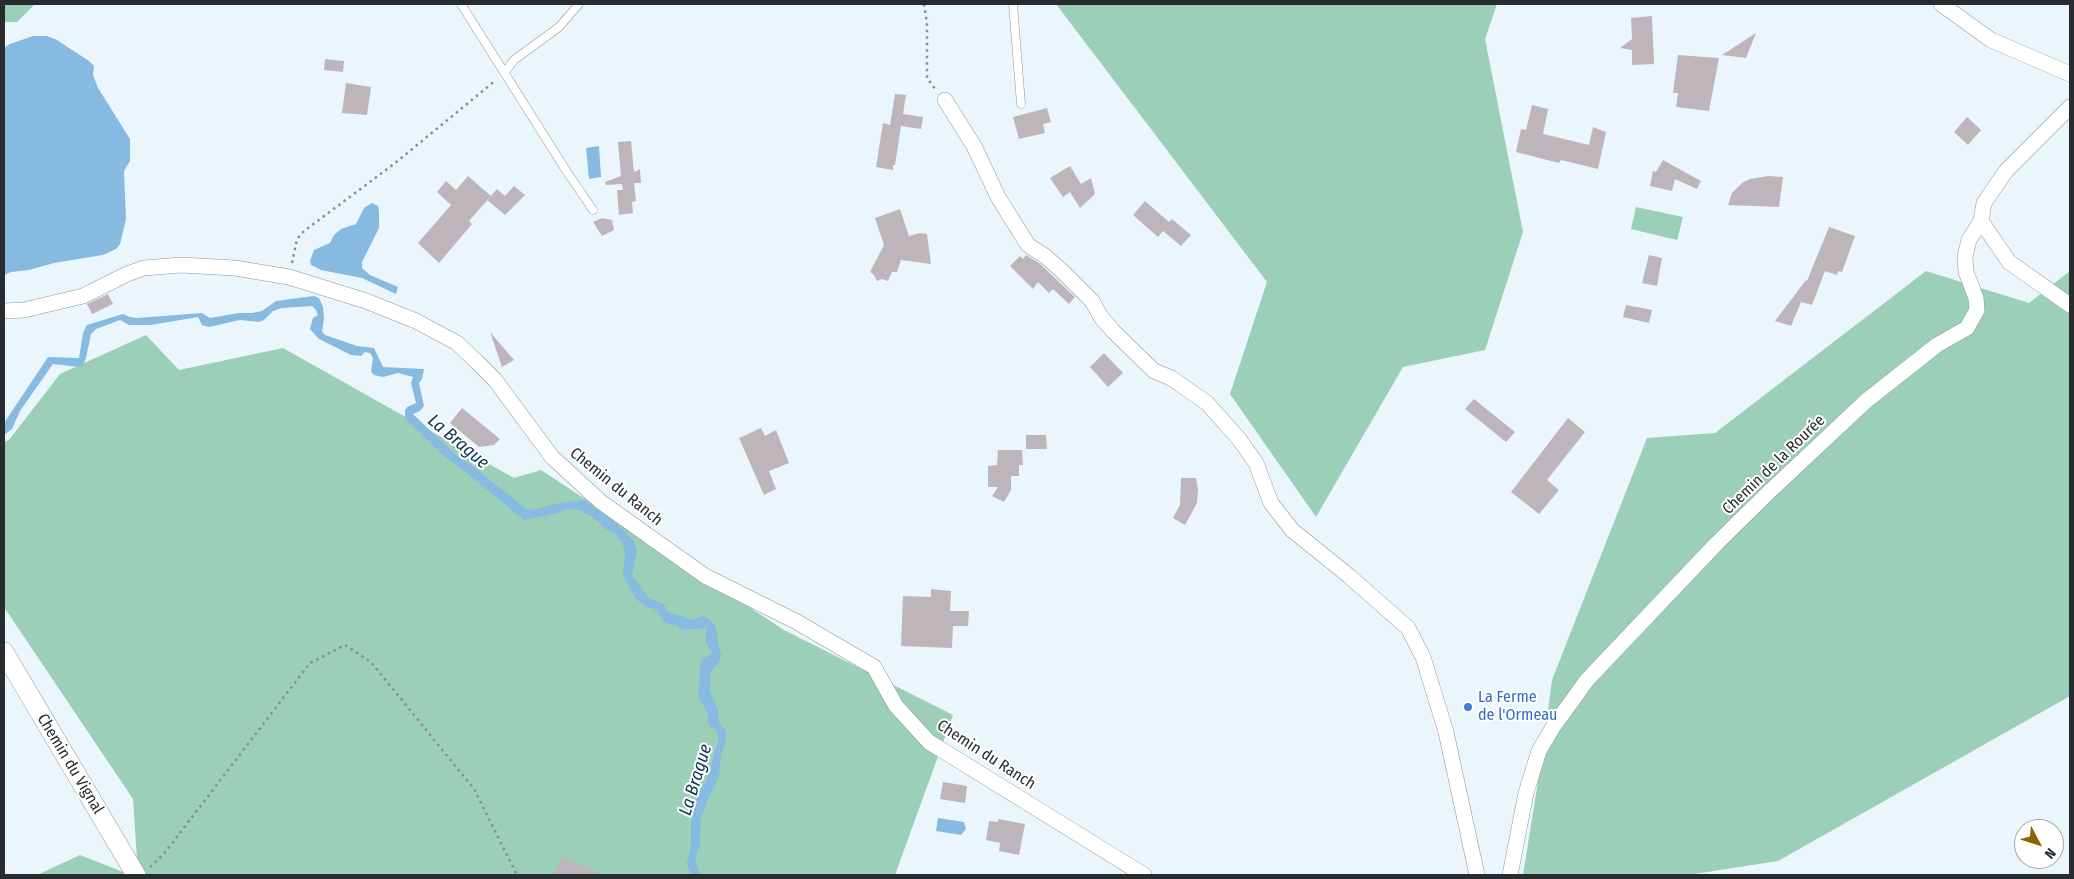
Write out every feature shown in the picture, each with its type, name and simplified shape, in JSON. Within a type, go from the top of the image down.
[{"type":"street","points":[[1941,4],[1991,40],[2070,74]]},
{"type":"street","points":[[945,100],[974,146],[998,197],[1028,245],[1045,256],[1063,272],[1092,301],[1101,317],[1113,331],[1154,371],[1171,378],[1207,403],[1239,439],[1256,462],[1271,503],[1292,530],[1349,576],[1408,628],[1423,657],[1446,732],[1477,875]]},
{"type":"street","name":"Chemin de la Rourée","points":[[1510,875],[1526,792],[1539,751],[1587,680],[1717,544],[1866,401],[1937,345],[1960,333],[1973,320],[1977,310],[1976,298],[1966,272],[1965,257],[1969,240],[1981,221],[1984,203],[2006,171],[2070,107]]},
{"type":"street","points":[[1981,221],[2009,262],[2070,306]]},
{"type":"street","name":"Chemin du Ranch","points":[[4,311],[24,310],[83,296],[127,274],[144,268],[181,265],[235,268],[289,277],[366,301],[416,321],[457,343],[495,380],[552,457],[601,502],[705,576],[797,622],[874,666],[896,706],[929,742],[1144,875]]},
{"type":"street","name":"Chemin du Vignal","points":[[4,652],[142,873]]},
{"type":"lane","points":[[462,4],[567,172],[593,210]]},
{"type":"lane","points":[[505,72],[514,60],[560,28],[578,4]]},
{"type":"lane","points":[[1013,4],[1021,104]]},
{"type":"path","points":[[924,4],[927,23],[927,78],[945,100]]},
{"type":"path","points":[[289,277],[297,239],[304,231],[394,164],[483,93],[505,72]]},
{"type":"path","points":[[142,873],[163,855],[310,663],[345,646],[371,662],[474,789],[517,875]]},
{"type":"green space","points":[[4,4],[35,4],[17,22],[4,22]]},
{"type":"green space","points":[[1056,4],[1497,4],[1485,39],[1523,232],[1485,350],[1403,367],[1316,517],[1230,394],[1267,282]]},
{"type":"green space","points":[[1636,207],[1683,217],[1677,240],[1631,229]]},
{"type":"green space","points":[[1926,271],[2029,303],[2070,271],[2070,696],[1778,861],[1688,875],[1523,875],[1552,680],[1647,438],[1715,433]]},
{"type":"green space","points":[[146,335],[179,370],[283,348],[514,478],[541,470],[784,630],[953,715],[895,875],[138,875],[133,799],[4,607],[4,442],[9,440],[60,374]]},
{"type":"green space","points":[[80,855],[131,875],[37,875]]},
{"type":"water","points":[[33,36],[47,36],[57,40],[94,66],[93,75],[98,88],[130,139],[130,161],[124,171],[126,219],[120,244],[116,249],[103,255],[54,263],[4,275],[4,48]]},
{"type":"water","points":[[599,146],[601,177],[589,179],[586,148]]},
{"type":"water","points":[[372,203],[378,206],[379,228],[362,262],[362,268],[370,275],[398,287],[396,294],[362,278],[321,270],[311,265],[310,261],[314,250],[330,243],[334,235],[341,229],[356,224],[364,208]]},
{"type":"water","points":[[314,296],[319,298],[323,307],[322,331],[325,335],[357,346],[374,348],[383,367],[424,369],[419,383],[424,406],[420,411],[413,414],[457,456],[470,464],[526,509],[535,510],[554,504],[584,500],[617,524],[634,541],[637,551],[632,576],[649,598],[664,604],[666,610],[674,614],[691,620],[703,616],[715,625],[721,655],[719,662],[710,672],[711,684],[709,689],[718,710],[719,722],[726,731],[726,740],[721,755],[719,777],[701,818],[700,844],[695,859],[700,875],[691,875],[687,863],[691,847],[691,821],[697,792],[707,779],[719,738],[716,730],[710,727],[708,723],[708,714],[698,696],[701,660],[713,653],[705,642],[707,628],[681,630],[676,625],[665,623],[655,609],[647,607],[636,599],[623,576],[625,553],[622,542],[616,534],[606,529],[592,517],[580,510],[567,509],[558,513],[524,520],[445,457],[405,418],[407,407],[416,403],[411,383],[413,377],[398,373],[383,377],[374,375],[371,372],[373,358],[370,353],[365,352],[361,356],[351,355],[319,339],[310,329],[313,318],[318,315],[312,306],[282,308],[273,311],[264,320],[259,322],[240,320],[209,327],[202,325],[198,317],[151,325],[129,325],[120,320],[96,329],[91,334],[83,365],[79,367],[53,364],[20,411],[12,429],[4,435],[4,423],[48,357],[79,358],[83,333],[87,325],[123,314],[137,318],[202,313],[210,318],[239,313],[252,313],[262,311],[276,301]]},
{"type":"water","points":[[938,818],[964,822],[966,829],[961,835],[936,831]]},
{"type":"building","points":[[1652,16],[1654,64],[1632,65],[1632,50],[1620,48],[1632,39],[1631,18]]},
{"type":"building","points":[[1756,33],[1746,58],[1722,55]]},
{"type":"building","points":[[1678,55],[1719,58],[1709,111],[1676,107],[1678,93],[1673,93]]},
{"type":"building","points":[[325,59],[344,61],[343,72],[324,70]]},
{"type":"building","points":[[346,83],[371,87],[367,115],[342,113]]},
{"type":"building","points":[[895,94],[906,95],[903,114],[923,117],[921,129],[901,126],[893,170],[876,167],[883,123],[890,125]]},
{"type":"building","points":[[1532,105],[1548,109],[1543,134],[1589,145],[1593,127],[1606,132],[1598,169],[1561,160],[1559,163],[1516,152],[1521,129],[1526,130]]},
{"type":"building","points":[[1047,108],[1051,122],[1043,124],[1045,133],[1019,139],[1013,117]]},
{"type":"building","points":[[1967,117],[1981,130],[1968,145],[1954,132]]},
{"type":"building","points":[[631,141],[634,172],[640,169],[641,183],[634,183],[636,201],[632,202],[633,213],[619,215],[617,190],[623,190],[622,184],[606,185],[605,182],[621,176],[618,142]]},
{"type":"building","points":[[1663,160],[1701,181],[1697,189],[1675,179],[1672,191],[1650,186],[1653,171],[1656,172]]},
{"type":"building","points":[[1070,166],[1081,184],[1091,178],[1095,194],[1080,208],[1070,192],[1063,197],[1050,178]]},
{"type":"building","points":[[468,176],[491,196],[469,221],[472,224],[439,263],[418,243],[451,205],[437,192],[446,181],[456,190]]},
{"type":"building","points":[[1768,176],[1783,177],[1779,207],[1728,205],[1732,193],[1742,183],[1750,179]]},
{"type":"building","points":[[514,186],[525,195],[505,215],[487,200],[497,189],[505,196]]},
{"type":"building","points":[[1145,201],[1169,222],[1172,219],[1191,235],[1181,246],[1163,231],[1158,237],[1133,215]]},
{"type":"building","points":[[900,209],[909,236],[920,233],[927,234],[931,264],[901,260],[897,272],[892,272],[888,281],[882,279],[877,281],[870,272],[884,245],[875,218]]},
{"type":"building","points":[[602,218],[612,220],[614,230],[602,236],[593,222]]},
{"type":"building","points":[[1829,227],[1855,236],[1842,272],[1838,271],[1837,275],[1825,271],[1812,305],[1801,302],[1791,326],[1775,321],[1807,281]]},
{"type":"building","points":[[1026,255],[1039,263],[1075,297],[1069,304],[1053,289],[1049,293],[1038,282],[1033,289],[1010,266],[1020,256],[1023,259]]},
{"type":"building","points":[[1649,255],[1662,258],[1657,286],[1642,283]]},
{"type":"building","points":[[108,294],[113,304],[92,314],[87,304]]},
{"type":"building","points":[[1626,305],[1652,310],[1649,323],[1623,317]]},
{"type":"building","points":[[490,332],[514,360],[502,367]]},
{"type":"building","points":[[1104,353],[1123,373],[1108,387],[1090,367]]},
{"type":"building","points":[[1474,399],[1515,432],[1506,442],[1465,409]]},
{"type":"building","points":[[462,408],[500,439],[494,445],[479,447],[450,423]]},
{"type":"building","points":[[1568,418],[1585,432],[1547,480],[1559,490],[1539,514],[1511,492]]},
{"type":"building","points":[[761,428],[765,436],[776,430],[789,463],[769,471],[776,489],[764,495],[739,438]]},
{"type":"building","points":[[1026,435],[1046,435],[1047,449],[1026,449]]},
{"type":"building","points":[[998,450],[1022,450],[1023,465],[1019,465],[1019,476],[1011,476],[1011,490],[1004,502],[992,496],[998,487],[988,487],[988,466],[997,465]]},
{"type":"building","points":[[1181,478],[1196,478],[1198,489],[1197,503],[1185,525],[1173,518],[1180,505]]},
{"type":"building","points":[[931,589],[951,591],[950,611],[969,611],[968,626],[953,626],[952,648],[901,646],[903,596],[931,597]]},
{"type":"building","points":[[943,782],[967,786],[965,803],[940,799]]},
{"type":"building","points":[[998,819],[1025,824],[1019,855],[999,851],[1000,843],[986,840],[989,821],[998,822]]},
{"type":"building","points":[[562,857],[603,875],[553,875]]},
{"type":"place","name":"La Ferme de l'Ormeau","points":[[1468,707]]},
{"type":"water label","name":"La Brague","points":[[458,442]]},
{"type":"water label","name":"La Brague","points":[[696,780]]}]
